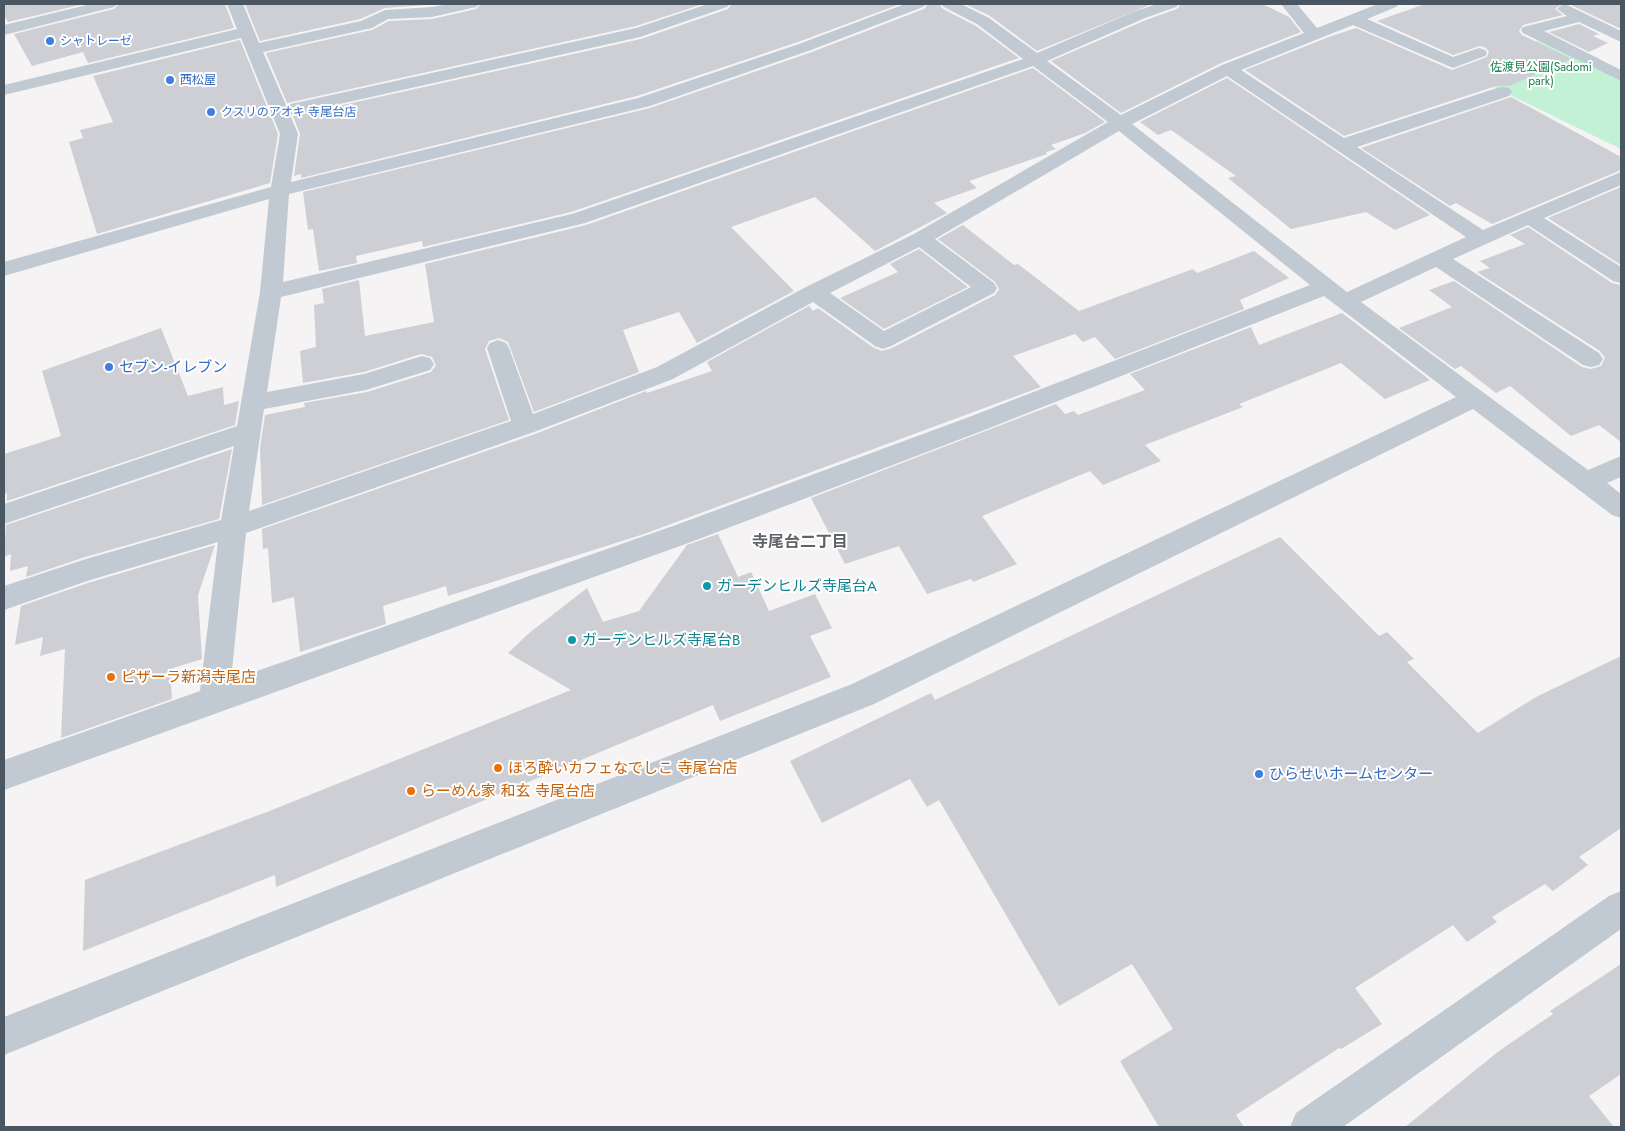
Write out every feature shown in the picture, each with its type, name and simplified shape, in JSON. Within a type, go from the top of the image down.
[{"type":"street","points":[[4,30],[109,4]]},
{"type":"street","points":[[214,700],[233,526],[271,292],[280,190],[290,134],[235,4]]},
{"type":"street","points":[[253,49],[366,25],[385,15],[432,12],[471,4]]},
{"type":"street","points":[[280,112],[640,32],[722,4]]},
{"type":"street","points":[[4,269],[280,190],[644,102],[805,47],[918,4]]},
{"type":"street","points":[[949,4],[982,21],[1120,123],[1336,294],[1621,508]]},
{"type":"street","points":[[271,292],[578,218],[1034,60],[1139,15],[1171,4]]},
{"type":"street","points":[[1289,4],[1313,34]]},
{"type":"street","points":[[4,598],[86,570],[233,526],[525,426],[665,373],[814,292],[921,238],[1120,123],[1228,69],[1391,4]]},
{"type":"street","points":[[1555,4],[1583,10],[1621,22]]},
{"type":"street","points":[[1583,10],[1621,37]]},
{"type":"street","points":[[1583,10],[1529,30],[1621,76]]},
{"type":"street","points":[[1353,19],[1453,63],[1479,53]]},
{"type":"street","points":[[4,90],[246,32]]},
{"type":"street","points":[[1228,69],[1480,238]]},
{"type":"street","points":[[1343,145],[1503,92]]},
{"type":"street","points":[[4,775],[682,534],[987,420],[1437,258],[1529,217],[1619,182]]},
{"type":"street","points":[[1529,217],[1621,276]]},
{"type":"street","points":[[814,292],[883,340],[986,288],[921,238]]},
{"type":"street","points":[[1437,258],[1591,359]]},
{"type":"street","points":[[498,348],[525,426]]},
{"type":"street","points":[[252,403],[366,382],[422,364]]},
{"type":"street","points":[[4,1036],[863,694],[1475,398]]},
{"type":"street","points":[[4,514],[247,432]]},
{"type":"street","points":[[1586,482],[1621,466]]},
{"type":"street","points":[[1310,1127],[1621,908]]},
{"type":"green space","name":"佐渡見公園(Sadomi park)","points":[[1542,39],[1621,79],[1621,149],[1459,70]]},
{"type":"building","points":[[4,4],[84,4],[8,22],[4,15]]},
{"type":"building","points":[[119,4],[225,4],[234,28],[88,63],[83,52],[32,66],[14,34],[114,9]]},
{"type":"building","points":[[245,4],[440,4],[385,8],[360,19],[260,41]]},
{"type":"building","points":[[481,4],[703,4],[636,26],[287,103],[266,53],[372,30],[389,21],[432,19],[476,9]]},
{"type":"building","points":[[732,4],[900,4],[798,42],[637,96],[301,178],[301,174],[294,176],[300,134],[293,116],[641,39],[728,9]]},
{"type":"building","points":[[928,4],[939,4],[943,9],[976,26],[1019,58],[571,212],[423,247],[422,241],[356,256],[357,263],[319,271],[313,229],[308,230],[303,192],[650,108],[812,52],[924,9]]},
{"type":"building","points":[[965,4],[1152,4],[1037,51],[990,16]]},
{"type":"building","points":[[1181,4],[1262,4],[1289,17],[1301,32],[1221,63],[1121,113],[1051,61],[1146,20],[1177,9]]},
{"type":"building","points":[[1425,4],[1561,4],[1555,9],[1563,15],[1523,25],[1519,31],[1522,35],[1572,59],[1509,86],[1496,86],[1344,136],[1245,70],[1356,28],[1452,70],[1487,57],[1489,52],[1486,48],[1480,46],[1453,55],[1377,21]]},
{"type":"building","points":[[1569,4],[1621,4],[1621,28],[1619,28]]},
{"type":"building","points":[[1579,24],[1599,34],[1593,36],[1608,43],[1589,52],[1549,32]]},
{"type":"building","points":[[240,40],[278,134],[270,183],[97,234],[69,142],[83,138],[80,130],[113,122],[93,76]]},
{"type":"building","points":[[1033,68],[1105,122],[1085,133],[1051,145],[1056,149],[1046,152],[1047,154],[969,181],[977,188],[934,203],[947,213],[875,251],[815,197],[731,227],[794,291],[697,343],[679,312],[623,330],[639,372],[534,412],[508,342],[499,338],[489,341],[485,349],[509,420],[262,505],[260,448],[265,415],[305,407],[304,403],[367,392],[431,372],[436,365],[432,357],[421,354],[364,372],[303,383],[300,351],[316,347],[314,305],[324,303],[322,289],[359,280],[365,336],[434,322],[425,264],[586,225]]},
{"type":"building","points":[[1227,78],[1430,215],[1395,230],[1366,212],[1291,229],[1228,178],[1236,176],[1171,130],[1158,135],[1140,122]]},
{"type":"building","points":[[1511,97],[1621,157],[1621,170],[1492,224],[1456,203],[1450,206],[1361,148]]},
{"type":"building","points":[[1621,187],[1621,265],[1548,218]]},
{"type":"building","points":[[963,225],[1014,265],[1018,264],[1079,311],[1193,269],[1197,273],[1254,251],[1289,278],[1240,300],[1244,309],[1115,359],[1095,337],[1083,342],[1075,334],[1013,356],[1041,387],[644,534],[448,596],[446,586],[383,606],[386,624],[300,652],[294,597],[272,603],[268,548],[263,549],[262,529],[535,434],[646,391],[647,393],[712,371],[707,362],[809,306],[813,311],[818,308],[874,348],[882,351],[892,348],[995,295],[999,289],[995,282],[938,239]]},
{"type":"building","points":[[1528,227],[1612,283],[1621,285],[1621,442],[1599,425],[1571,436],[1510,386],[1496,393],[1461,366],[1455,369],[1399,328],[1452,307],[1429,290],[1454,281],[1582,367],[1591,369],[1601,366],[1605,358],[1600,351],[1477,272],[1490,268],[1480,261],[1525,244],[1510,235]]},
{"type":"building","points":[[919,249],[968,287],[884,329],[840,298],[898,272],[890,264]]},
{"type":"building","points":[[1342,313],[1430,380],[1385,399],[1341,363],[1239,404],[1243,407],[1145,445],[1161,461],[1103,485],[1090,471],[982,516],[1017,564],[973,582],[971,579],[927,594],[899,546],[845,564],[811,498],[1056,404],[1065,414],[1074,411],[1078,415],[1145,390],[1130,374],[1251,327],[1259,345]]},
{"type":"building","points":[[161,328],[188,396],[223,387],[224,405],[239,401],[235,425],[7,501],[7,493],[4,494],[4,454],[61,436],[42,371]]},
{"type":"building","points":[[232,449],[219,519],[85,557],[26,577],[28,566],[10,571],[11,554],[4,557],[6,525]]},
{"type":"building","points":[[718,534],[738,577],[751,572],[769,611],[815,594],[832,628],[810,636],[831,677],[720,721],[713,705],[276,887],[275,875],[83,951],[85,880],[267,812],[571,690],[508,653],[528,634],[587,588],[603,622],[639,611],[687,545]]},
{"type":"building","name":"ひらせいホームセンター","points":[[1280,537],[1379,636],[1387,632],[1414,659],[1407,662],[1478,733],[1536,697],[1621,656],[1621,828],[1579,857],[1588,865],[1553,891],[1545,884],[1492,917],[1497,922],[1467,942],[1453,925],[1355,988],[1382,1024],[1341,1049],[1339,1048],[1236,1115],[1244,1127],[1159,1127],[1120,1061],[1173,1029],[1132,964],[1059,1006],[939,800],[927,807],[910,779],[822,823],[790,761],[931,693],[935,700]]},
{"type":"building","points":[[215,545],[198,595],[202,659],[170,669],[172,699],[61,738],[65,649],[40,656],[43,637],[15,645],[21,606],[88,583]]},
{"type":"building","points":[[1621,964],[1621,1074],[1589,1096],[1614,1127],[1405,1127],[1499,1051],[1553,1014],[1550,1011]]},
{"type":"place","name":"シャトレーゼ","points":[[50,41]]},
{"type":"place","name":"西松屋","points":[[170,80]]},
{"type":"place","name":"クスリのアオキ 寺尾台店","points":[[211,112]]},
{"type":"place","name":"セブン-イレブン","points":[[109,367]]},
{"type":"place","name":"ガーデンヒルズ寺尾台A","points":[[707,586]]},
{"type":"place","name":"ガーデンヒルズ寺尾台B","points":[[572,640]]},
{"type":"place","name":"ピザーラ新潟寺尾店","points":[[111,677]]},
{"type":"place","name":"ほろ酔いカフェなでしこ 寺尾台店","points":[[498,768]]},
{"type":"place","name":"ひらせいホームセンター","points":[[1259,774]]},
{"type":"place","name":"らーめん家 和玄 寺尾台店","points":[[411,791]]},
{"type":"district","name":"寺尾台二丁目","points":[[800,541]]}]
